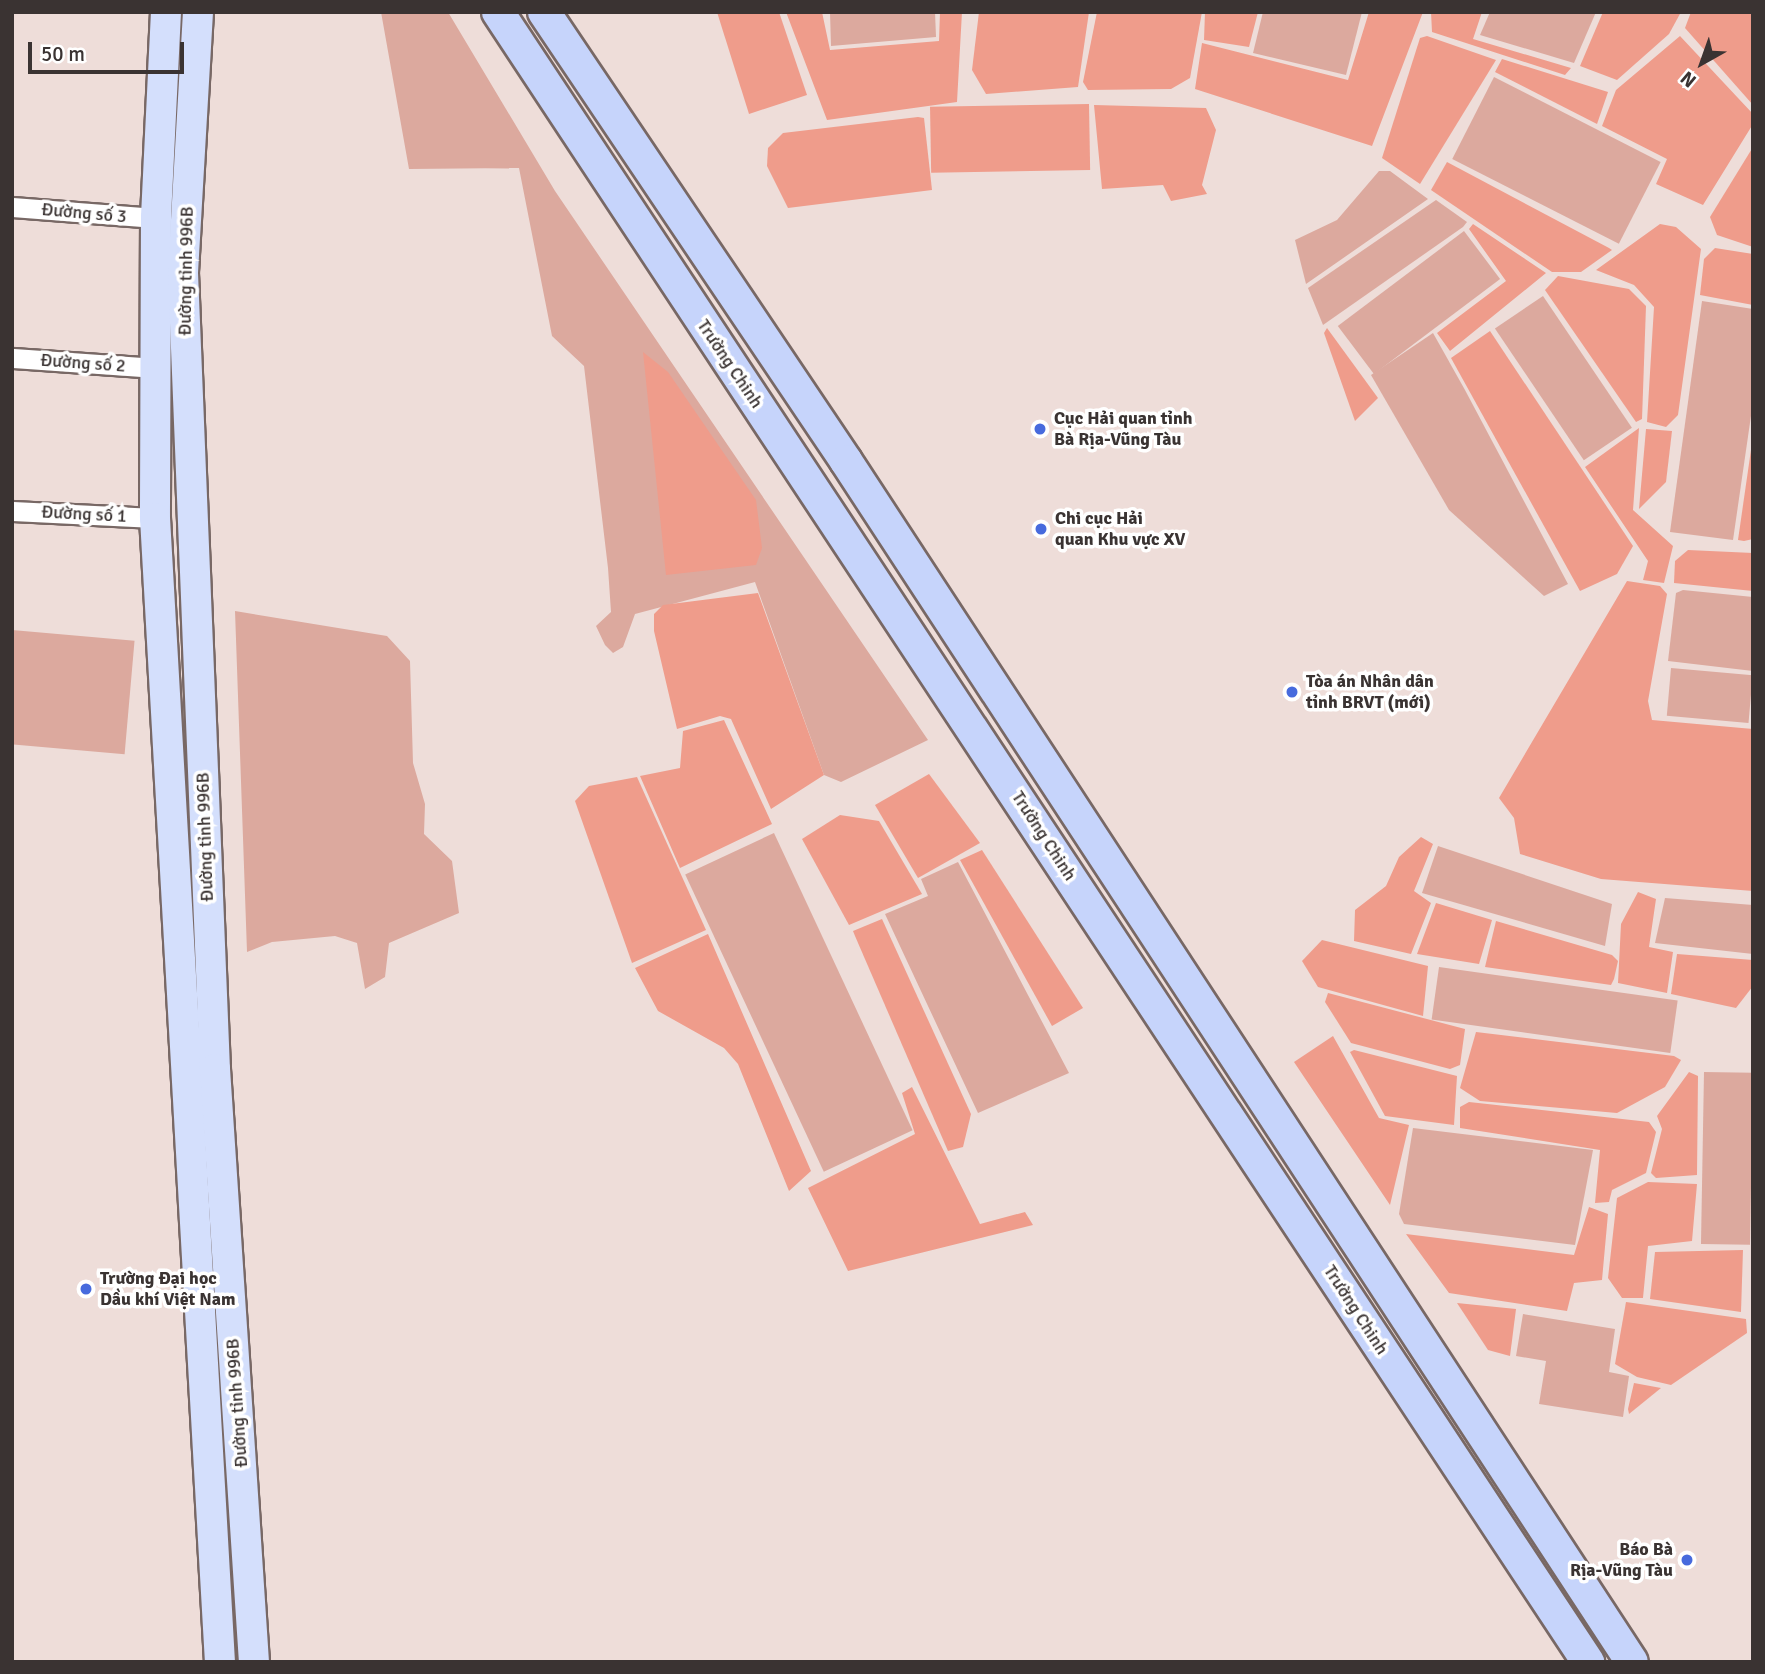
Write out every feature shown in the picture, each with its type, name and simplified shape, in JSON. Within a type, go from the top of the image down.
[{"type":"highway","name":"Trường Chinh","points":[[498,12],[1588,1662]]},
{"type":"highway","name":"Trường Chinh","points":[[544,12],[846,461],[1632,1662]]},
{"type":"main road","name":"Đường tỉnh 996B","points":[[166,12],[156,218],[155,518],[184,1066],[220,1662]]},
{"type":"main road","name":"Đường tỉnh 996B","points":[[198,12],[183,273],[215,1069],[254,1662]]},
{"type":"main road","points":[[184,1066],[215,1069]]},
{"type":"street","name":"Đường số 3","points":[[12,207],[156,218]]},
{"type":"street","name":"Đường số 2","points":[[12,358],[154,368]]},
{"type":"street","name":"Đường số 1","points":[[12,510],[155,518]]},
{"type":"shaded area","points":[[381,12],[448,12],[555,191],[928,740],[841,782],[824,775],[755,582],[635,614],[623,647],[613,653],[605,645],[596,626],[611,612],[608,568],[584,366],[552,336],[519,168],[409,169]]},
{"type":"shaded area","points":[[717,12],[779,12],[807,95],[749,114]]},
{"type":"shaded area","points":[[786,12],[822,12],[830,50],[939,41],[940,12],[962,12],[957,102],[827,120]]},
{"type":"shaded area","points":[[830,12],[935,12],[936,37],[831,46]]},
{"type":"shaded area","points":[[979,12],[1089,12],[1078,87],[986,94],[972,70]]},
{"type":"shaded area","points":[[1097,12],[1202,12],[1190,78],[1171,89],[1088,90],[1083,82]]},
{"type":"shaded area","points":[[1205,12],[1258,12],[1249,47],[1204,40]]},
{"type":"shaded area","points":[[1263,12],[1362,12],[1346,75],[1253,53]]},
{"type":"shaded area","points":[[1369,12],[1423,12],[1372,146],[1195,89],[1202,43],[1348,80]]},
{"type":"shaded area","points":[[1431,12],[1482,12],[1473,39],[1571,68],[1565,75],[1432,32]]},
{"type":"shaded area","points":[[1490,12],[1596,12],[1574,63],[1480,35]]},
{"type":"shaded area","points":[[1603,12],[1681,12],[1669,34],[1617,80],[1580,66]]},
{"type":"shaded area","points":[[1691,12],[1753,12],[1753,105],[1685,28]]},
{"type":"shaded area","points":[[1427,36],[1496,60],[1420,184],[1382,158],[1420,38]]},
{"type":"shaded area","points":[[1680,36],[1753,114],[1753,124],[1703,205],[1656,184],[1667,159],[1602,126],[1616,90]]},
{"type":"shaded area","points":[[1502,59],[1608,92],[1597,124],[1495,72]]},
{"type":"shaded area","points":[[1494,77],[1661,162],[1619,244],[1452,159]]},
{"type":"shaded area","points":[[1089,104],[1090,170],[931,173],[930,107]]},
{"type":"shaded area","points":[[1094,105],[1206,108],[1216,130],[1202,185],[1207,194],[1171,201],[1163,185],[1102,189]]},
{"type":"shaded area","points":[[924,118],[932,190],[788,208],[767,166],[768,148],[783,133]]},
{"type":"shaded area","points":[[1753,147],[1753,247],[1717,235],[1710,217]]},
{"type":"shaded area","points":[[1447,162],[1612,250],[1581,272],[1552,272],[1431,190]]},
{"type":"shaded area","points":[[1379,171],[1390,171],[1428,199],[1306,284],[1295,240],[1337,220]]},
{"type":"shaded area","points":[[1436,200],[1467,222],[1463,227],[1323,325],[1308,288]]},
{"type":"shaded area","points":[[1473,224],[1546,273],[1450,351],[1437,333],[1506,281],[1469,229]]},
{"type":"shaded area","points":[[1660,224],[1676,227],[1701,249],[1678,415],[1666,427],[1647,422],[1654,307],[1634,285],[1596,270]]},
{"type":"shaded area","points":[[1464,231],[1500,279],[1374,374],[1338,326]]},
{"type":"shaded area","points":[[1715,248],[1753,254],[1753,305],[1700,295],[1704,259]]},
{"type":"shaded area","points":[[1558,276],[1629,289],[1646,306],[1642,419],[1636,422],[1545,290]]},
{"type":"shaded area","points":[[1543,296],[1632,428],[1584,460],[1495,328]]},
{"type":"shaded area","points":[[1702,301],[1753,309],[1753,402],[1733,540],[1670,532]]},
{"type":"shaded area","points":[[1327,328],[1378,398],[1355,421],[1324,333]]},
{"type":"shaded area","points":[[1490,331],[1633,546],[1617,574],[1580,591],[1451,358]]},
{"type":"shaded area","points":[[1433,333],[1568,584],[1544,596],[1449,510],[1371,375]]},
{"type":"shaded area","points":[[643,352],[668,372],[756,500],[762,548],[756,565],[666,575]]},
{"type":"shaded area","points":[[1639,428],[1633,510],[1673,546],[1664,583],[1643,580],[1648,561],[1585,467]]},
{"type":"shaded area","points":[[1646,429],[1672,431],[1666,482],[1639,509]]},
{"type":"shaded area","points":[[1753,436],[1753,539],[1744,541],[1738,540]]},
{"type":"shaded area","points":[[1688,550],[1753,553],[1753,591],[1674,583],[1675,561]]},
{"type":"shaded area","points":[[1627,581],[1660,586],[1667,594],[1648,701],[1652,720],[1753,729],[1753,891],[1601,879],[1520,854],[1514,818],[1499,798]]},
{"type":"shaded area","points":[[1683,590],[1753,597],[1753,671],[1668,661],[1676,593]]},
{"type":"shaded area","points":[[758,593],[824,775],[771,809],[731,719],[720,716],[677,729],[654,631],[654,614],[663,605]]},
{"type":"shaded area","points":[[235,611],[387,636],[410,661],[413,763],[425,804],[424,834],[452,861],[459,913],[389,943],[385,977],[365,989],[357,943],[335,936],[272,942],[247,952]]},
{"type":"shaded area","points":[[12,630],[135,641],[125,754],[12,744]]},
{"type":"shaded area","points":[[1671,668],[1753,675],[1749,723],[1667,716]]},
{"type":"shaded area","points":[[724,720],[772,824],[680,868],[640,776],[680,768],[683,731]]},
{"type":"shaded area","points":[[929,774],[980,843],[918,878],[875,805]]},
{"type":"shaded area","points":[[637,777],[706,930],[632,963],[575,801],[589,786]]},
{"type":"shaded area","points":[[840,815],[879,821],[922,894],[849,925],[802,839]]},
{"type":"shaded area","points":[[774,833],[913,1130],[824,1172],[685,874]]},
{"type":"shaded area","points":[[1421,837],[1433,844],[1414,891],[1431,903],[1411,954],[1354,941],[1355,910],[1386,886],[1399,857]]},
{"type":"shaded area","points":[[1438,846],[1612,904],[1605,946],[1422,893]]},
{"type":"shaded area","points":[[982,850],[1083,1008],[1052,1026],[960,860]]},
{"type":"shaded area","points":[[958,862],[1069,1073],[978,1113],[885,914],[928,896],[921,879]]},
{"type":"shaded area","points":[[1638,892],[1656,899],[1649,947],[1673,952],[1667,993],[1618,983],[1621,924]]},
{"type":"shaded area","points":[[1665,898],[1753,905],[1753,954],[1655,943]]},
{"type":"shaded area","points":[[1436,903],[1492,920],[1479,964],[1417,954]]},
{"type":"shaded area","points":[[882,919],[971,1114],[963,1147],[948,1151],[853,931]]},
{"type":"shaded area","points":[[1496,921],[1612,955],[1618,961],[1611,985],[1485,967]]},
{"type":"shaded area","points":[[708,934],[811,1171],[789,1191],[738,1064],[724,1048],[658,1011],[635,968]]},
{"type":"shaded area","points":[[1322,940],[1428,966],[1423,1016],[1318,987],[1302,961]]},
{"type":"shaded area","points":[[1677,954],[1753,960],[1753,986],[1736,1008],[1671,994]]},
{"type":"shaded area","points":[[1439,967],[1678,1001],[1670,1053],[1432,1019]]},
{"type":"shaded area","points":[[1328,993],[1465,1029],[1460,1065],[1450,1069],[1351,1043],[1325,1002]]},
{"type":"shaded area","points":[[1476,1032],[1674,1056],[1681,1060],[1665,1087],[1617,1113],[1480,1101],[1460,1088]]},
{"type":"shaded area","points":[[1333,1036],[1379,1118],[1409,1125],[1390,1205],[1294,1062]]},
{"type":"shaded area","points":[[1354,1050],[1457,1076],[1454,1125],[1385,1116],[1350,1052]]},
{"type":"shaded area","points":[[1689,1072],[1698,1076],[1697,1175],[1656,1178],[1651,1173],[1662,1129],[1657,1116]]},
{"type":"shaded area","points":[[1704,1072],[1753,1073],[1750,1245],[1701,1244]]},
{"type":"shaded area","points":[[912,1087],[980,1224],[1025,1212],[1033,1225],[848,1271],[808,1188],[915,1134],[902,1093]]},
{"type":"shaded area","points":[[1469,1102],[1649,1122],[1656,1132],[1646,1173],[1612,1190],[1609,1202],[1595,1203],[1600,1150],[1460,1128],[1460,1107]]},
{"type":"shaded area","points":[[1413,1128],[1593,1150],[1575,1245],[1404,1224],[1399,1214]]},
{"type":"shaded area","points":[[1648,1182],[1697,1184],[1692,1241],[1648,1246],[1643,1298],[1622,1298],[1608,1278],[1617,1198]]},
{"type":"shaded area","points":[[1589,1207],[1608,1214],[1602,1280],[1574,1283],[1567,1311],[1449,1293],[1406,1234],[1574,1255]]},
{"type":"shaded area","points":[[1743,1250],[1741,1312],[1650,1299],[1655,1252]]},
{"type":"shaded area","points":[[1626,1302],[1746,1319],[1747,1333],[1671,1385],[1637,1377],[1615,1364]]},
{"type":"shaded area","points":[[1457,1303],[1516,1309],[1510,1356],[1488,1350]]},
{"type":"shaded area","points":[[1523,1314],[1615,1329],[1609,1372],[1629,1376],[1623,1417],[1539,1404],[1546,1361],[1516,1356]]},
{"type":"shaded area","points":[[1634,1383],[1661,1388],[1629,1414],[1628,1409]]},
{"type":"place","name":"Cục Hải quan tỉnh Bà Rịa-Vũng Tàu","points":[[1040,429]]},
{"type":"place","name":"Chi cục Hải quan Khu vực XV","points":[[1041,529]]},
{"type":"place","name":"Tòa án Nhân dân tỉnh BRVT (mới)","points":[[1292,692]]},
{"type":"place","name":"Trường Đại học Dầu khí Việt Nam","points":[[86,1289]]},
{"type":"place","name":"Báo Bà Rịa-Vũng Tàu","points":[[1687,1560]]}]
